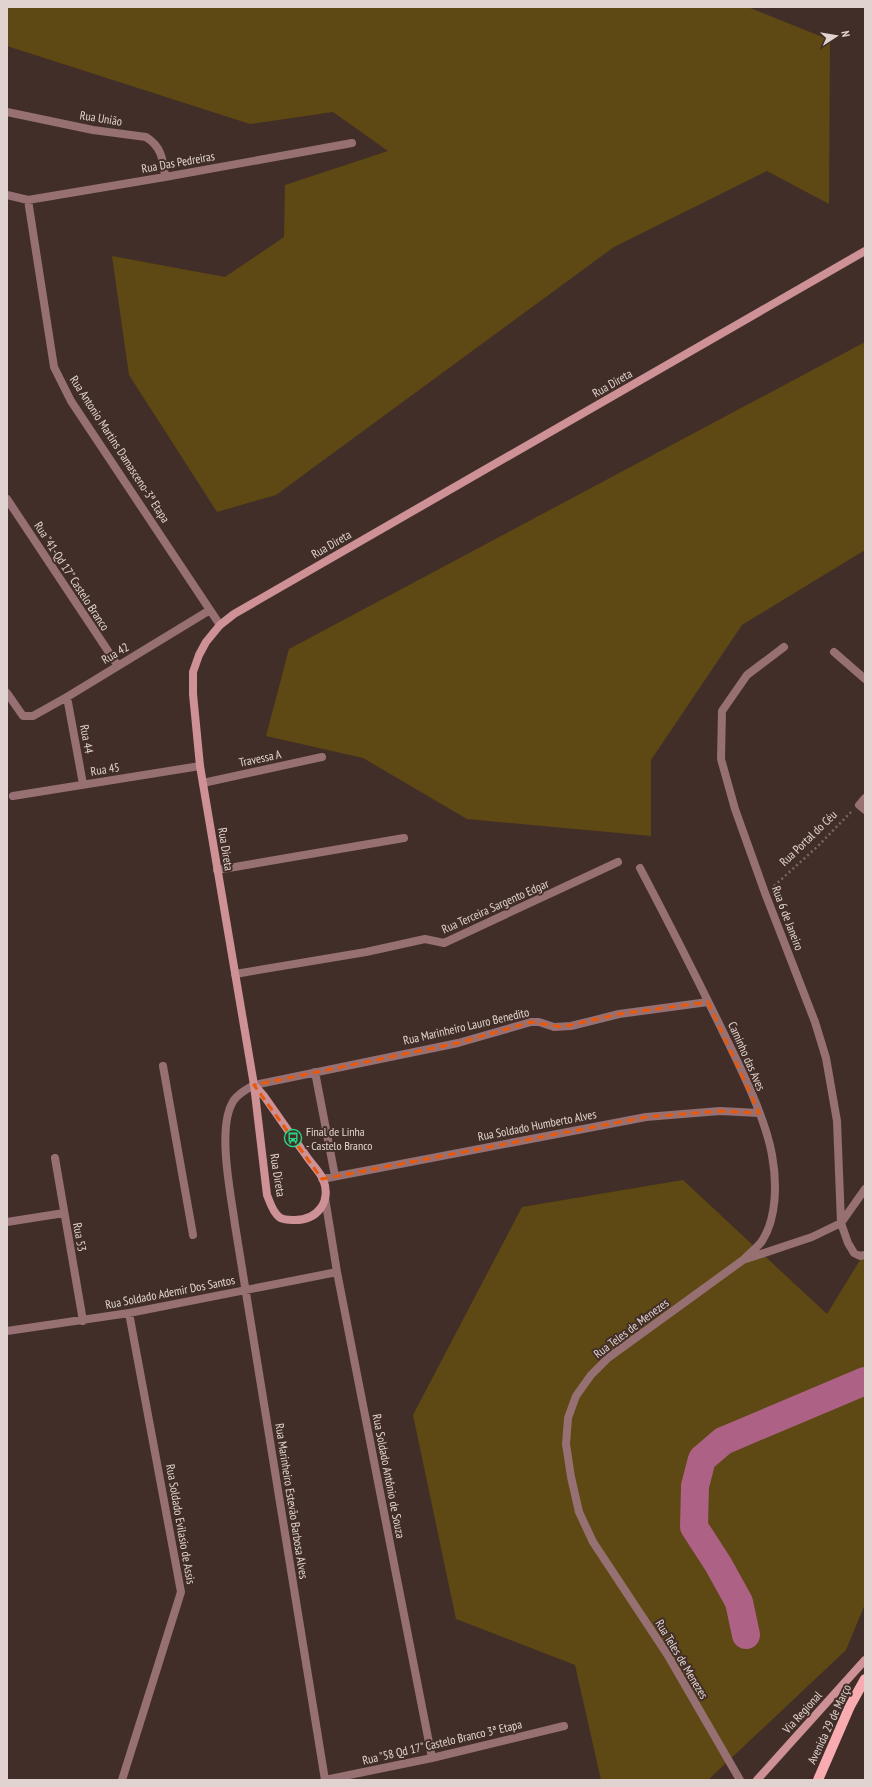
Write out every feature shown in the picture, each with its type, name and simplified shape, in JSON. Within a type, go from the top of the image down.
[{"type":"main road","name":"Avenida 29 de Março","points":[[818,1780],[850,1706],[865,1679]]},
{"type":"street","name":"Rua União","points":[[7,112],[93,130],[146,137],[154,142],[160,150],[165,177]]},
{"type":"street","name":"Rua Das Pedreiras","points":[[7,195],[28,200],[165,177],[352,142]]},
{"type":"street","name":"Rua Antonio Martins Damasceno-3ª Etapa","points":[[28,200],[54,367],[71,401],[220,625]]},
{"type":"street","name":"Rua Direta","points":[[254,1084],[322,1179],[325,1198],[316,1215],[299,1220],[287,1220],[279,1217],[272,1207],[268,1195],[254,1084],[200,766],[193,694],[193,672],[206,642],[220,625],[234,614],[865,252]]},
{"type":"street","name":"Rua \"41-Qd 17\" Castelo Branco","points":[[7,499],[118,666]]},
{"type":"street","name":"Rua 42","points":[[7,693],[23,716],[33,716],[210,610]]},
{"type":"street","name":"Rua 6 de Janeiro","points":[[784,647],[746,675],[722,711],[720,734],[721,759],[735,809],[765,893],[815,1022],[826,1058],[837,1121],[841,1223],[848,1243],[854,1253],[860,1256],[865,1255]]},
{"type":"street","points":[[834,652],[865,679]]},
{"type":"street","name":"Rua 44","points":[[67,697],[83,784]]},
{"type":"street","name":"Travessa A","points":[[203,783],[322,757]]},
{"type":"street","name":"Rua 45","points":[[13,796],[200,766]]},
{"type":"street","points":[[862,807],[865,798]]},
{"type":"street","points":[[217,870],[404,838]]},
{"type":"street","name":"Rua Terceira Sargento Edgar","points":[[235,974],[366,952],[425,939],[444,943],[618,862]]},
{"type":"street","name":"Caminho das Aves","points":[[640,868],[708,1002],[742,1073],[768,1135],[774,1175],[773,1213],[768,1231],[761,1243],[743,1260]]},
{"type":"street","name":"Rua Marinheiro Lauro Benedito","points":[[254,1084],[458,1043],[531,1022],[539,1022],[554,1027],[571,1026],[627,1013],[708,1002]]},
{"type":"street","points":[[163,1066],[193,1235]]},
{"type":"street","points":[[315,1072],[335,1176]]},
{"type":"street","name":"Rua Marinheiro Estevão Barbosa Alves","points":[[254,1084],[239,1094],[229,1109],[225,1135],[226,1156],[235,1225],[325,1780]]},
{"type":"street","name":"Rua Soldado Humberto Alves","points":[[322,1179],[646,1117],[720,1111],[759,1113]]},
{"type":"street","name":"Rua 53","points":[[55,1158],[83,1321]]},
{"type":"street","name":"Rua Teles de Menezes","points":[[740,1780],[667,1654],[593,1542],[579,1512],[571,1477],[566,1444],[568,1418],[576,1396],[591,1375],[608,1358],[743,1260],[812,1237],[841,1223],[865,1189]]},
{"type":"street","name":"Rua Soldado Antônio de Souza","points":[[325,1198],[337,1272],[432,1758]]},
{"type":"street","points":[[7,1222],[64,1213]]},
{"type":"street","name":"Rua Soldado Ademir Dos Santos","points":[[7,1331],[83,1321],[129,1313],[337,1272]]},
{"type":"street","name":"Rua Soldado Evilasio de Assis","points":[[122,1780],[181,1592],[129,1313]]},
{"type":"street","name":"Via Regional","points":[[757,1780],[865,1660]]},
{"type":"street","name":"Rua \"58 Qd 17\" Castelo Branco 3ª Etapa","points":[[325,1780],[432,1758],[564,1726]]},
{"type":"path","name":"Rua Portal do Céu","points":[[765,893],[862,807]]},
{"type":"highlighted area","points":[[708,1002],[759,1113],[720,1111],[646,1117],[322,1179],[254,1085],[458,1043],[531,1022],[562,1027],[619,1014]]},
{"type":"shaded area","points":[[7,7],[748,7],[830,40],[829,204],[767,171],[614,247],[276,495],[217,512],[129,375],[112,256],[225,277],[284,237],[285,185],[388,151],[333,112],[250,124],[7,46]]},
{"type":"shaded area","points":[[865,342],[865,550],[742,625],[651,760],[651,836],[467,819],[363,758],[266,736],[289,649]]},
{"type":"shaded area","points":[[683,1180],[827,1314],[865,1252],[865,1604],[846,1650],[708,1780],[601,1780],[575,1665],[456,1619],[413,1415],[522,1207]]},
{"type":"waterway","points":[[746,1635],[739,1602],[718,1564],[694,1527],[695,1486],[702,1459],[723,1441],[865,1381]]},
{"type":"place","name":"Final de Linha - Castelo Branco","points":[[293,1138]]}]
